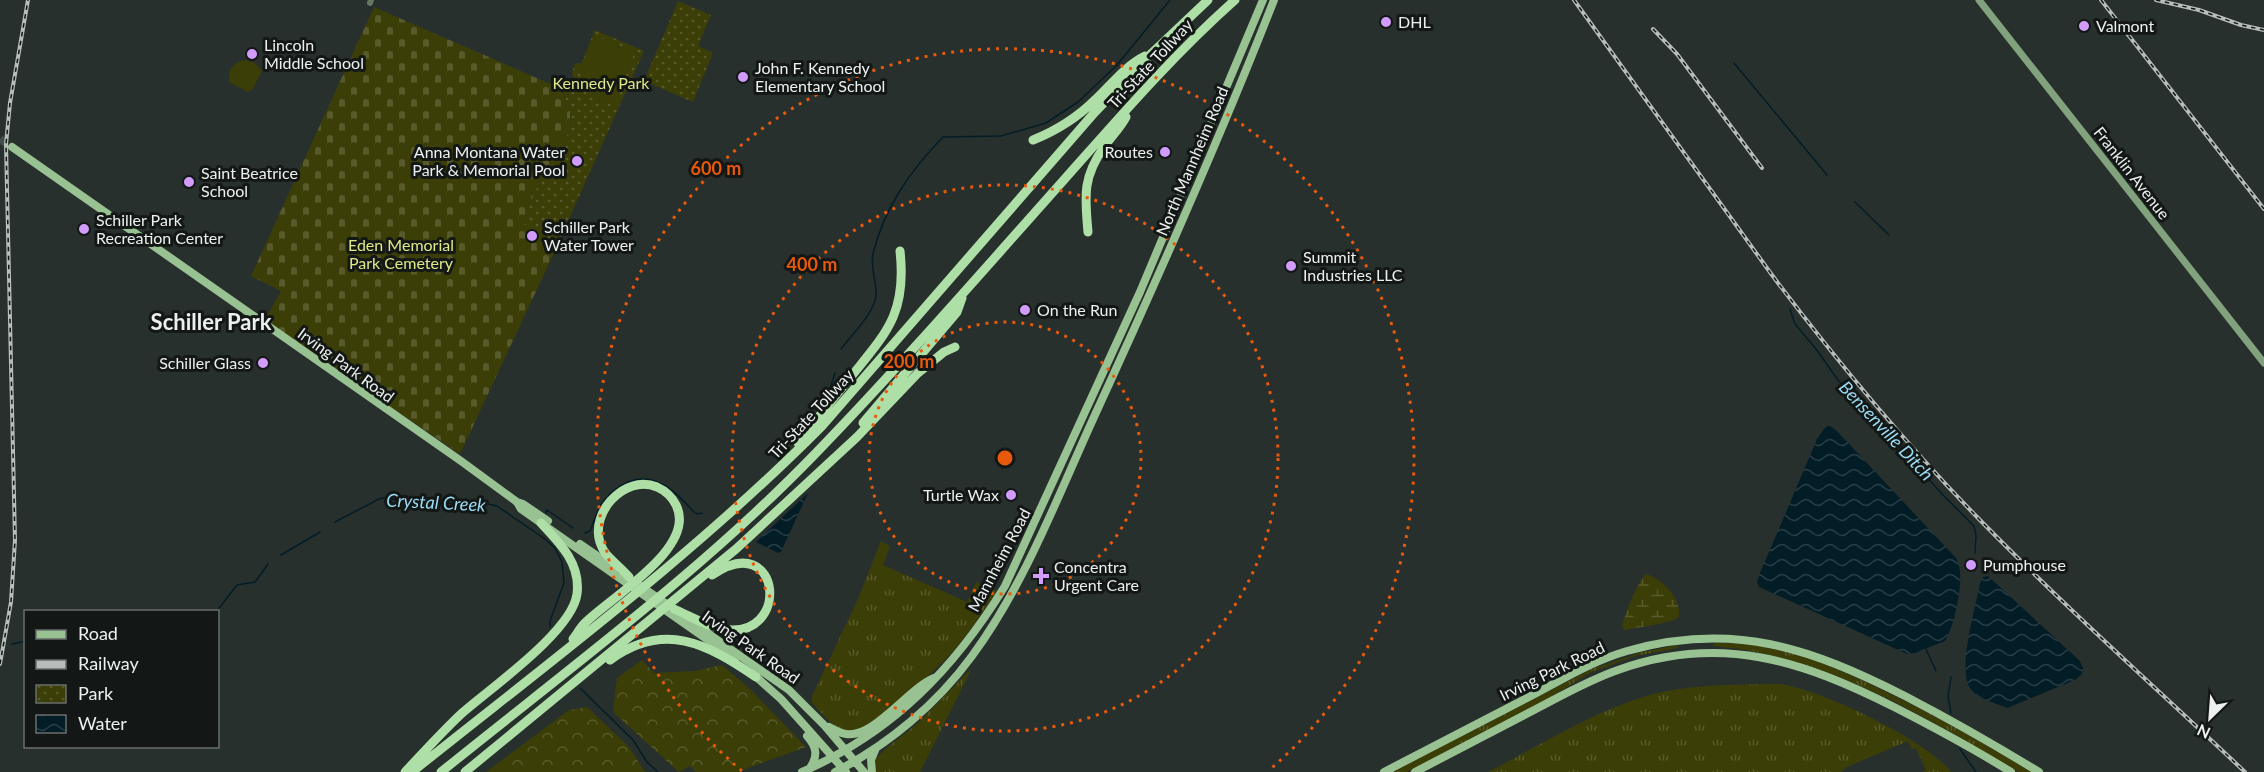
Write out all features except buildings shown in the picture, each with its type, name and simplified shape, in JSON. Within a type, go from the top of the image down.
[{"type":"highway","name":"Tri-State Tollway","points":[[412,772],[635,594],[644,580],[717,526],[774,474],[822,426],[1095,112],[1208,0]]},
{"type":"highway","name":"Tri-State Tollway","points":[[441,772],[663,593],[733,533],[807,462],[965,292],[1134,101],[1207,25],[1235,0]]},
{"type":"highway","points":[[1033,140],[1067,124],[1085,110],[1132,63],[1152,53]]},
{"type":"highway","points":[[1088,232],[1086,193],[1088,176],[1104,147],[1124,122],[1134,101]]},
{"type":"highway","points":[[774,474],[885,336],[901,291],[903,272],[900,251]]},
{"type":"highway","points":[[830,461],[957,312],[965,292]]},
{"type":"highway","points":[[674,604],[857,437],[918,373],[944,352],[955,347]]},
{"type":"highway","points":[[566,649],[583,625],[626,588],[644,580],[670,548],[680,525],[678,509],[670,496],[660,488],[643,484],[629,487],[615,496],[604,511],[598,528],[599,538],[603,548],[628,577]]},
{"type":"highway","points":[[405,772],[460,716],[535,653],[573,607],[578,589],[574,567],[567,553],[541,523]]},
{"type":"highway","points":[[465,772],[639,628],[728,565],[741,562],[762,570],[771,589],[771,597],[765,614],[760,620],[744,628],[721,629],[674,604]]},
{"type":"highway","points":[[521,726],[621,652],[646,641],[675,638],[695,642],[718,652],[756,676]]},
{"type":"main road","name":"North Mannheim Road","points":[[1124,328],[1263,0]]},
{"type":"main road","name":"North Mannheim Road","points":[[1133,332],[1275,0]]},
{"type":"main road","name":"Franklin Avenue","points":[[1979,0],[2264,363]]},
{"type":"main road","name":"Irving Park Road","points":[[12,147],[226,295],[517,502],[628,577],[674,604],[789,690],[824,725],[864,772]]},
{"type":"main road","name":"Mannheim Road","points":[[806,770],[845,750],[889,721],[939,677],[973,636],[1005,586],[1124,328]]},
{"type":"main road","name":"Mannheim Road","points":[[841,771],[919,714],[948,685],[972,656],[993,625],[1027,563],[1133,332]]},
{"type":"main road","name":"Irving Park Road","points":[[517,502],[521,508],[541,523],[756,676],[832,756],[841,771]]},
{"type":"main road","name":"Irving Park Road","points":[[1384,772],[1576,672],[1611,657],[1674,641],[1718,638],[1790,647],[1840,665],[1964,727],[2039,772]]},
{"type":"main road","name":"Irving Park Road","points":[[1415,772],[1606,674],[1656,659],[1716,652],[1777,659],[1822,674],[1856,688],[1926,724],[2012,772]]},
{"type":"main road","points":[[824,725],[846,735],[861,733],[890,712],[922,683],[939,677]]},
{"type":"main road","points":[[769,688],[778,704],[815,746],[816,757],[806,770]]},
{"type":"main road","points":[[872,772],[871,760],[876,747]]},
{"type":"green space","points":[[678,1],[711,15],[698,46],[713,53],[693,102],[644,81]]},
{"type":"green space","name":"Eden Memorial Park Cemetery","points":[[374,7],[562,89],[570,111],[571,129],[527,209],[543,233],[537,247],[553,255],[460,454],[264,321],[281,291],[251,276]]},
{"type":"green space","name":"Kennedy Park","points":[[595,30],[644,51],[553,255],[536,247],[543,233],[524,224],[527,209],[537,188],[571,129],[570,110],[562,89],[569,87],[574,79],[572,73],[575,63],[581,64]]},
{"type":"green space","points":[[595,35],[631,51],[633,57],[614,105],[595,96],[583,80],[583,63]]},
{"type":"green space","points":[[245,60],[255,63],[262,71],[252,90],[248,92],[229,82],[232,67]]},
{"type":"green space","points":[[881,541],[890,546],[883,565],[967,602],[976,582],[997,591],[956,648],[937,668],[890,709],[861,728],[846,731],[825,717],[812,703],[812,696],[858,599]]},
{"type":"green space","points":[[1646,574],[1665,585],[1670,591],[1677,603],[1679,617],[1662,623],[1624,630],[1622,625],[1629,605]]},
{"type":"green space","points":[[1714,643],[1784,651],[1849,674],[1928,713],[2032,772],[2019,772],[1910,710],[1834,675],[1755,652],[1713,646]]},
{"type":"green space","points":[[1678,645],[1678,648],[1635,656],[1590,673],[1544,701],[1407,772],[1392,772],[1592,669],[1642,652]]},
{"type":"green space","points":[[642,660],[654,673],[695,671],[722,665],[749,688],[806,747],[737,772],[696,772],[690,766],[679,772],[613,712],[617,678]]},
{"type":"green space","points":[[972,668],[920,772],[876,772],[876,759],[884,750],[917,724]]},
{"type":"green space","points":[[1777,684],[1817,694],[1870,717],[1919,745],[1951,772],[1922,772],[1926,770],[1916,748],[1912,749],[1908,741],[1847,767],[1841,772],[1488,772],[1592,717],[1658,693],[1687,688]]},
{"type":"green space","points":[[587,707],[629,747],[645,772],[486,772],[569,710]]},
{"type":"water","points":[[1826,426],[1836,430],[1956,558],[1960,570],[1959,597],[1945,641],[1907,654],[1759,587],[1757,582],[1760,573],[1817,439]]},
{"type":"water","points":[[808,493],[781,552],[778,553],[756,542]]},
{"type":"water","points":[[1988,576],[2080,661],[2083,668],[2082,674],[2075,680],[2007,708],[1973,692],[1967,679],[1966,652],[1980,583],[1983,577]]},
{"type":"waterway","points":[[841,349],[867,317],[874,303],[876,291],[872,264],[873,254],[891,206],[909,177],[943,137],[1001,136],[1046,123],[1078,102],[1117,65],[1170,0]]},
{"type":"waterway","points":[[1734,63],[1827,175]]},
{"type":"waterway","points":[[1855,202],[1889,235]]},
{"type":"waterway","name":"Bensenville Ditch","points":[[1790,309],[1795,324],[1838,380],[1974,526],[1975,553]]},
{"type":"waterway","points":[[830,388],[835,373]]},
{"type":"waterway","points":[[585,533],[590,531],[599,508],[606,498],[620,486],[636,480],[653,480],[662,484],[694,512],[702,513]]},
{"type":"waterway","name":"Crystal Creek","points":[[335,522],[381,498],[431,504],[479,502],[497,506],[545,539],[555,548],[562,562],[564,583],[550,621],[550,627]]},
{"type":"waterway","points":[[546,513],[547,510],[573,528]]},
{"type":"waterway","name":"Crystal Creek","points":[[281,555],[320,532]]},
{"type":"waterway","name":"Crystal Creek","points":[[218,610],[237,585],[255,582],[268,564]]},
{"type":"waterway","name":"Crystal Creek","points":[[12,644],[24,641]]},
{"type":"waterway","points":[[1925,647],[1936,671]]},
{"type":"waterway","name":"Bensenville Ditch","points":[[1951,677],[1948,696],[1951,713]]},
{"type":"waterway","name":"Crystal Creek","points":[[580,688],[633,740],[647,762],[658,772]]},
{"type":"waterway","name":"Bensenville Ditch","points":[[1960,749],[1976,772]]},
{"type":"tunnel","points":[[0,139],[12,147]]},
{"type":"railway","points":[[0,664],[11,602],[15,540],[6,144],[10,103],[28,0]]},
{"type":"railway","points":[[1574,0],[1772,275],[1897,430],[2011,551],[2245,772]]},
{"type":"railway","points":[[2101,0],[2264,209]]},
{"type":"railway","points":[[2156,0],[2199,10],[2241,25],[2264,30]]},
{"type":"railway","points":[[1653,29],[1677,54],[1762,168]]},
{"type":"place","name":"DHL","points":[[1386,22]]},
{"type":"place","name":"Valmont","points":[[2084,26]]},
{"type":"place","name":"Lincoln Middle School","points":[[252,54]]},
{"type":"place","name":"John F. Kennedy Elementary School","points":[[743,77]]},
{"type":"place","name":"Routes","points":[[1165,152]]},
{"type":"place","name":"Anna Montana Water Park & Memorial Pool","points":[[577,161]]},
{"type":"place","name":"Saint Beatrice School","points":[[189,182]]},
{"type":"place","name":"Schiller Park Recreation Center","points":[[84,229]]},
{"type":"place","name":"Schiller Park Water Tower","points":[[532,236]]},
{"type":"place","name":"Summit Industries LLC","points":[[1291,266]]},
{"type":"place","name":"On the Run","points":[[1025,310]]},
{"type":"place","name":"Schiller Glass","points":[[263,363]]},
{"type":"place","name":"Turtle Wax","points":[[1011,495]]},
{"type":"place","name":"Pumphouse","points":[[1971,565]]},
{"type":"place","name":"Concentra Urgent Care","points":[[1041,576]]},
{"type":"district","name":"Schiller Park","points":[[211,322]]}]
